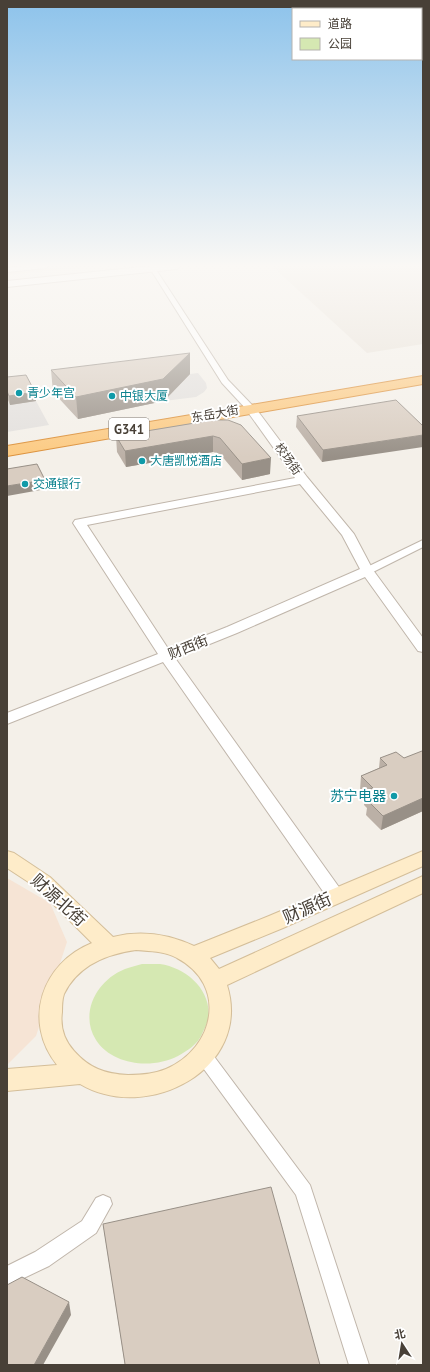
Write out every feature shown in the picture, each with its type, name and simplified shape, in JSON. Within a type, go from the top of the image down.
[{"type":"highway","name":"东岳大街","points":[[7,451],[248,405],[423,374]]},
{"type":"highway","name":"东岳大街","points":[[7,443],[248,405],[423,380]]},
{"type":"main road","name":"财源北街","points":[[7,858],[44,882],[109,946]]},
{"type":"main road","name":"财源街","points":[[191,956],[423,858]]},
{"type":"main road","name":"财源街","points":[[214,981],[423,884]]},
{"type":"main road","points":[[136,941],[162,944],[191,956],[205,968],[214,981],[218,988],[222,1010],[218,1034],[204,1056],[182,1073],[155,1084],[124,1086],[94,1080],[70,1065],[54,1044],[48,1020],[52,996],[66,974],[85,957],[109,946],[136,941]]},
{"type":"main road","points":[[7,1080],[84,1073]]},
{"type":"street","name":"校场街","points":[[193,330],[225,381],[248,405],[303,480],[348,534],[367,571],[423,648]]},
{"type":"street","points":[[303,480],[79,523],[166,656],[336,895]]},
{"type":"street","points":[[367,571],[423,542]]},
{"type":"street","name":"财西街","points":[[7,719],[232,630],[367,571]]},
{"type":"street","points":[[204,1056],[304,1191],[359,1365]]},
{"type":"street","points":[[7,1276],[42,1259],[89,1227],[103,1204]]},
{"type":"shaded area","points":[[342,330],[423,330],[423,344],[367,353]]},
{"type":"shaded area","points":[[198,373],[206,383],[207,388],[204,392],[196,397],[164,401],[190,374]]},
{"type":"shaded area","points":[[7,400],[10,405],[36,401],[49,425],[7,432]]},
{"type":"shaded area","points":[[7,878],[50,903],[67,942],[36,1036],[7,1065]]},
{"type":"green space","points":[[142,964],[160,964],[180,970],[196,983],[202,991],[208,1009],[207,1023],[200,1038],[195,1044],[178,1056],[157,1063],[134,1063],[112,1055],[103,1049],[96,1040],[91,1030],[89,1019],[90,1009],[94,998],[106,981],[125,969]]},
{"type":"building","points":[[190,353],[163,379],[76,397],[51,370]]},
{"type":"building","points":[[26,375],[35,392],[9,396],[7,391],[7,377]]},
{"type":"building","points":[[396,400],[423,426],[423,435],[323,450],[297,416]]},
{"type":"building","points":[[213,420],[228,420],[241,425],[271,458],[242,464],[220,438],[213,436],[125,451],[116,436]]},
{"type":"building","points":[[37,464],[45,480],[7,486],[7,469]]},
{"type":"building","name":"苏宁电器","points":[[422,751],[423,798],[383,816],[368,801],[373,799],[365,791],[373,788],[361,776],[387,765],[380,758],[396,752],[404,758]]},
{"type":"building","points":[[271,1187],[320,1365],[125,1365],[103,1224]]},
{"type":"building","points":[[22,1277],[69,1302],[34,1365],[7,1365],[7,1285]]},
{"type":"place","name":"青少年宫","points":[[19,393]]},
{"type":"place","name":"中银大厦","points":[[112,396]]},
{"type":"place","name":"大唐凯悦酒店","points":[[142,461]]},
{"type":"place","name":"交通银行","points":[[25,484]]},
{"type":"place","name":"苏宁电器","points":[[394,796]]}]
